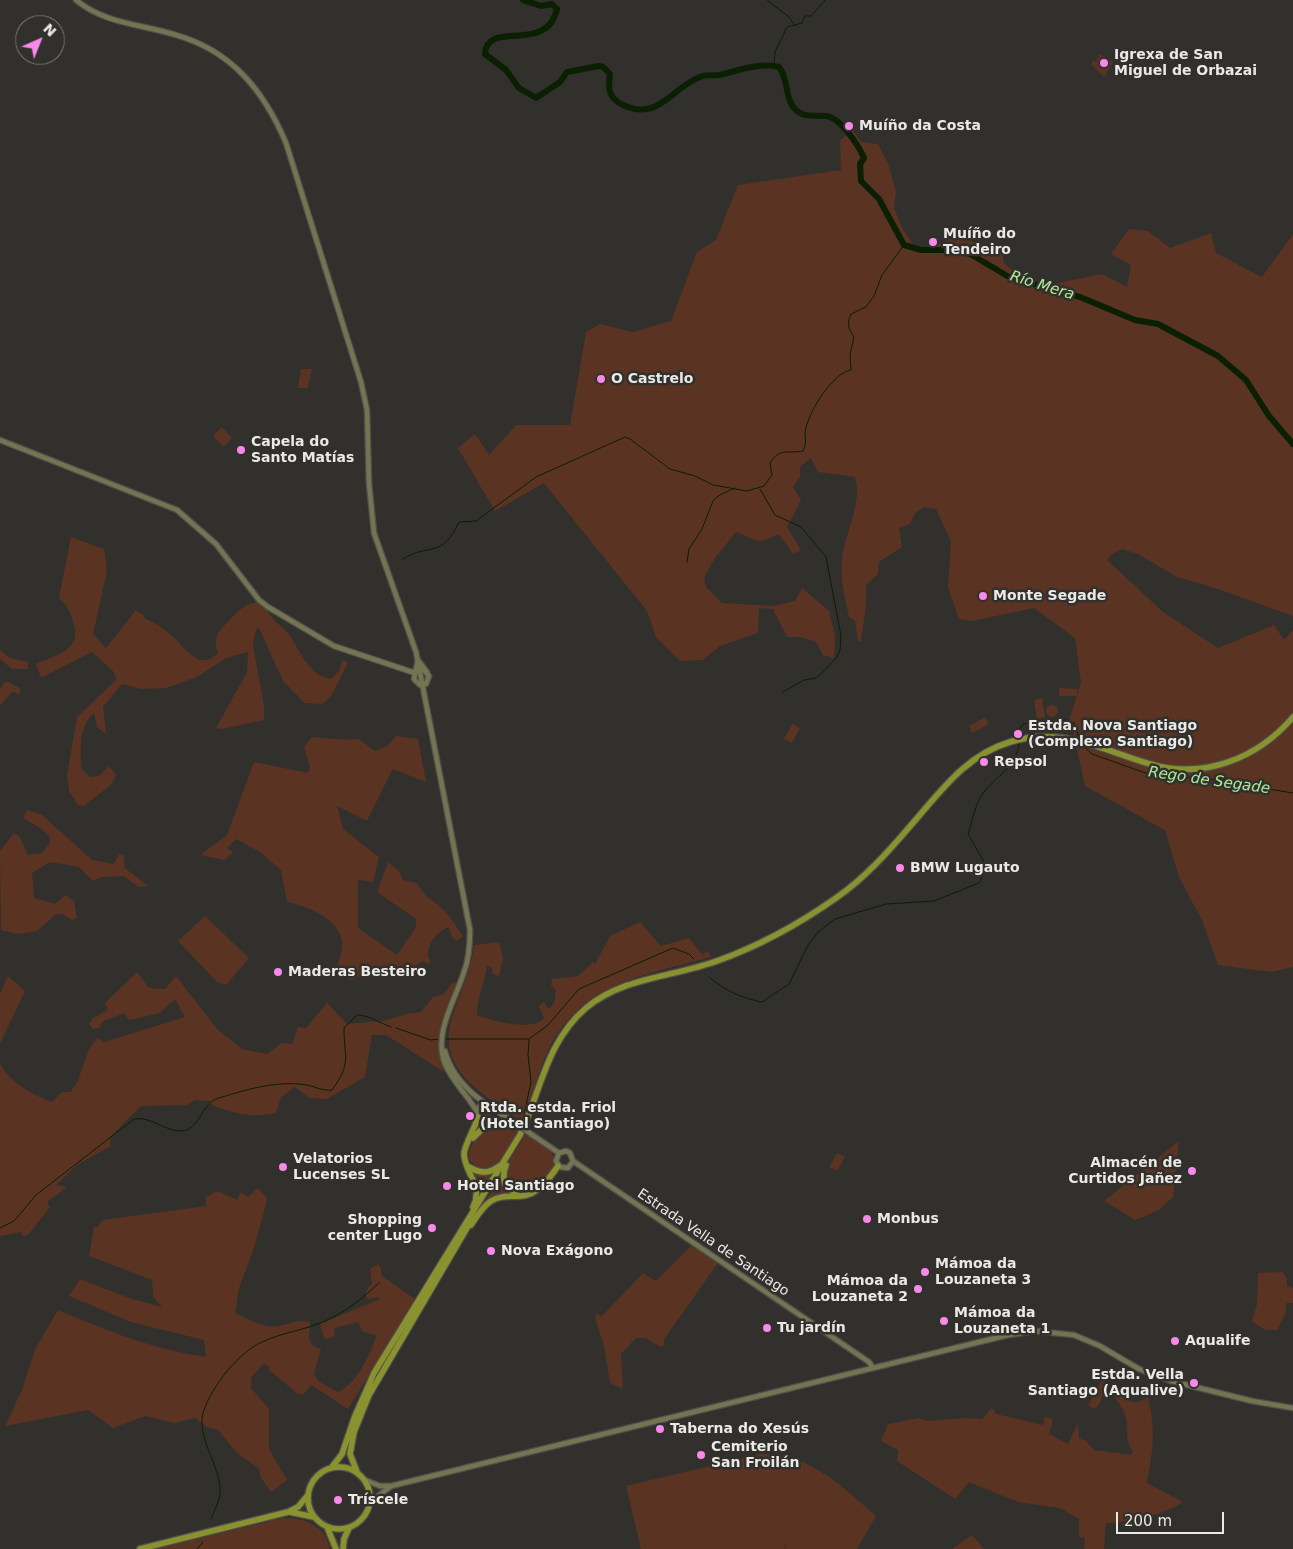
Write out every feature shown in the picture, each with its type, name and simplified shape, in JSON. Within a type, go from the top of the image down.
[{"type":"highway","points":[[140,1549],[288,1512],[298,1507],[308,1495],[315,1477],[332,1467],[342,1454],[355,1416],[374,1373],[507,1159],[530,1115],[545,1067],[553,1049],[566,1029],[585,1009],[619,988],[716,962],[756,945],[800,922],[849,888],[893,846],[953,776],[964,766],[991,749],[1016,740],[1038,736],[1073,738],[1153,765],[1173,768],[1210,767],[1225,764],[1256,751],[1282,730],[1293,717]]},
{"type":"highway","points":[[357,1472],[350,1454],[354,1432],[369,1395],[462,1232],[477,1197],[474,1178],[464,1154],[477,1115]]},
{"type":"highway","points":[[469,1143],[491,1121]]},
{"type":"highway","points":[[469,1167],[478,1172],[487,1173],[507,1159]]},
{"type":"highway","points":[[507,1159],[503,1181],[512,1192],[521,1196]]},
{"type":"highway","points":[[462,1232],[492,1200],[501,1196],[530,1194],[540,1187],[558,1166]]},
{"type":"highway","points":[[308,1495],[310,1510],[314,1517],[327,1527],[334,1529],[349,1528],[364,1518],[370,1502],[370,1491],[365,1480],[357,1472],[349,1468],[332,1467]]},
{"type":"highway","points":[[288,1512],[314,1517]]},
{"type":"highway","points":[[327,1527],[336,1549]]},
{"type":"highway","points":[[344,1549],[344,1539],[349,1528]]},
{"type":"main road","points":[[76,0],[98,14],[114,20],[176,34],[217,53],[247,78],[274,114],[286,143],[361,382],[367,410],[369,484],[374,533],[418,660],[470,930],[470,946],[465,972],[447,1016],[443,1035],[445,1063],[452,1077],[468,1096],[482,1122],[516,1123]]},
{"type":"main road","points":[[0,440],[177,510],[216,544],[252,592],[268,607],[334,646],[415,673],[420,670],[427,672]]},
{"type":"main road","points":[[418,660],[429,676],[425,694]]},
{"type":"main road","points":[[418,660],[414,679],[421,692],[425,694]]},
{"type":"main road","points":[[416,684],[423,685],[428,682]]},
{"type":"main road","points":[[443,1035],[445,1053],[454,1073],[462,1084],[494,1109],[495,1115],[491,1121]]},
{"type":"main road","points":[[477,1115],[480,1106],[488,1104]]},
{"type":"main road","name":"Estrada Vella de Santiago","points":[[494,1109],[559,1153],[568,1152],[572,1155],[573,1161],[868,1362],[873,1368]]},
{"type":"main road","points":[[559,1153],[556,1158],[558,1166],[568,1168],[573,1161]]},
{"type":"main road","points":[[365,1480],[380,1486],[391,1486],[1008,1335],[1035,1331],[1061,1333],[1085,1338],[1139,1369],[1171,1381],[1252,1401],[1293,1408]]},
{"type":"main road","points":[[370,1502],[391,1486]]},
{"type":"shaded area","points":[[1100,54],[1113,62],[1104,77],[1091,64],[1093,60],[1096,62]]},
{"type":"shaded area","points":[[853,131],[861,142],[878,144],[888,163],[896,191],[894,208],[902,228],[914,246],[927,249],[957,236],[1003,253],[1003,262],[1022,278],[1052,284],[1102,274],[1127,287],[1131,265],[1111,254],[1129,229],[1148,231],[1170,248],[1211,233],[1216,253],[1262,277],[1293,234],[1293,616],[1215,588],[1177,577],[1138,554],[1122,549],[1112,554],[1107,560],[1163,612],[1218,648],[1274,625],[1284,640],[1293,630],[1293,967],[1271,972],[1218,965],[1202,920],[1179,877],[1165,830],[1085,786],[1070,718],[1081,682],[1075,638],[1034,608],[972,621],[959,619],[948,587],[951,541],[936,509],[924,507],[915,513],[910,524],[899,528],[902,547],[879,562],[878,574],[866,585],[866,605],[861,641],[858,642],[855,621],[849,617],[842,574],[842,559],[857,497],[855,477],[818,472],[811,458],[800,467],[800,477],[793,487],[801,500],[787,527],[801,550],[793,554],[779,534],[760,542],[736,532],[715,558],[704,578],[706,587],[722,603],[773,606],[795,601],[802,588],[829,611],[835,636],[834,658],[823,655],[816,642],[800,637],[787,637],[773,609],[759,608],[758,633],[720,646],[703,660],[680,661],[656,637],[647,611],[544,483],[495,511],[458,448],[475,434],[489,455],[516,425],[570,425],[586,332],[600,324],[633,332],[671,321],[697,252],[716,240],[738,185],[841,170],[840,140]]},
{"type":"shaded area","points":[[301,369],[312,369],[308,388],[298,388]]},
{"type":"shaded area","points":[[222,427],[232,438],[223,447],[213,436]]},
{"type":"shaded area","points":[[71,537],[104,549],[107,571],[93,634],[106,648],[136,610],[145,619],[168,633],[188,653],[198,659],[207,660],[218,653],[216,638],[224,626],[242,608],[254,603],[259,604],[265,607],[288,634],[311,668],[323,677],[331,679],[338,672],[343,660],[348,663],[331,696],[322,704],[305,703],[283,681],[259,628],[256,629],[253,645],[264,706],[264,720],[222,729],[216,728],[247,672],[248,652],[226,658],[197,677],[166,688],[141,689],[122,684],[103,707],[106,734],[97,727],[94,713],[85,725],[81,739],[81,768],[90,777],[99,776],[109,766],[116,775],[112,784],[84,806],[78,805],[69,791],[67,775],[77,717],[117,679],[113,671],[92,652],[41,678],[36,664],[65,651],[74,641],[75,634],[72,617],[67,607],[59,598]]},
{"type":"shaded area","points":[[0,650],[10,658],[28,662],[28,669],[12,669],[0,659]]},
{"type":"shaded area","points":[[6,681],[20,688],[20,694],[12,692],[0,706],[0,689]]},
{"type":"shaded area","points":[[1059,688],[1077,689],[1077,696],[1059,696]]},
{"type":"shaded area","points":[[1042,698],[1045,717],[1037,719],[1034,700]]},
{"type":"shaded area","points":[[1052,705],[1058,711],[1052,717],[1046,711]]},
{"type":"shaded area","points":[[985,717],[989,724],[972,733],[969,726]]},
{"type":"shaded area","points":[[792,724],[800,728],[792,743],[784,739]]},
{"type":"shaded area","points":[[396,736],[418,739],[426,782],[393,769],[367,821],[337,806],[343,829],[379,857],[373,882],[358,880],[358,928],[397,955],[416,927],[416,919],[377,892],[388,862],[399,871],[403,880],[417,883],[422,891],[452,919],[463,936],[457,941],[453,939],[448,927],[439,933],[431,943],[428,952],[428,957],[431,961],[429,964],[422,961],[407,973],[370,971],[352,980],[344,977],[336,969],[342,942],[335,926],[312,910],[287,902],[281,870],[260,852],[236,839],[227,848],[233,852],[225,860],[200,855],[227,835],[254,762],[308,773],[310,766],[304,747],[312,737],[341,740],[359,739],[375,751],[386,747]]},
{"type":"shaded area","points":[[27,810],[42,815],[92,860],[114,864],[119,854],[124,856],[125,868],[148,886],[138,887],[124,876],[102,877],[93,881],[79,867],[50,862],[32,873],[34,898],[55,904],[65,895],[74,901],[77,918],[72,920],[62,914],[56,914],[37,931],[17,934],[1,930],[0,851],[14,833],[19,836],[28,855],[42,853],[49,844],[50,838],[42,829],[23,818]]},
{"type":"shaded area","points":[[205,916],[249,958],[226,985],[217,982],[178,941]]},
{"type":"shaded area","points":[[640,922],[661,946],[689,938],[702,954],[708,951],[711,957],[616,985],[577,1011],[561,1030],[547,1053],[523,1122],[493,1102],[466,1079],[456,1066],[450,1051],[449,1034],[453,1014],[468,972],[474,945],[499,942],[503,958],[499,976],[493,974],[492,968],[487,965],[477,1015],[512,1024],[531,1024],[544,1018],[539,1006],[544,1002],[548,1009],[554,1004],[556,990],[551,986],[552,979],[578,976],[593,962],[595,964],[610,936]]},
{"type":"shaded area","points":[[137,972],[149,988],[165,989],[176,976],[217,1029],[242,1049],[267,1054],[282,1043],[292,1044],[298,1027],[306,1028],[327,1003],[347,1024],[383,1021],[421,1012],[433,997],[444,994],[451,984],[457,982],[444,1015],[440,1033],[450,1072],[441,1070],[386,1035],[372,1035],[365,1077],[327,1099],[309,1098],[295,1087],[281,1097],[276,1113],[258,1115],[227,1110],[210,1104],[210,1101],[195,1100],[187,1105],[141,1106],[110,1137],[111,1146],[78,1164],[56,1185],[67,1187],[47,1202],[50,1207],[28,1235],[23,1236],[21,1232],[0,1236],[0,1064],[16,1083],[37,1096],[52,1102],[62,1092],[70,1092],[75,1086],[89,1050],[98,1038],[104,1042],[185,1017],[175,999],[160,1013],[129,1020],[124,1013],[102,1022],[100,1028],[93,1029],[89,1024],[93,1018],[108,1010],[105,1003]]},
{"type":"shaded area","points":[[8,976],[25,991],[0,1044],[0,994]]},
{"type":"shaded area","points":[[483,1108],[487,1108],[491,1114],[487,1120],[483,1120],[479,1116],[479,1112]]},
{"type":"shaded area","points":[[495,1122],[510,1123],[519,1128],[508,1150],[498,1163],[485,1169],[476,1168],[469,1159],[473,1143],[486,1128]]},
{"type":"shaded area","points":[[526,1133],[549,1149],[554,1163],[550,1173],[542,1181],[532,1187],[521,1190],[512,1189],[506,1183],[505,1171]]},
{"type":"shaded area","points":[[1179,1141],[1173,1197],[1159,1210],[1135,1220],[1104,1201]]},
{"type":"shaded area","points":[[837,1153],[845,1157],[837,1171],[829,1167]]},
{"type":"shaded area","points":[[477,1174],[492,1176],[480,1194],[475,1176]]},
{"type":"shaded area","points":[[500,1179],[508,1194],[496,1195],[485,1201]]},
{"type":"shaded area","points":[[258,1188],[267,1198],[266,1204],[254,1248],[239,1288],[235,1313],[256,1323],[273,1327],[298,1321],[310,1322],[309,1338],[313,1346],[321,1349],[314,1374],[318,1381],[338,1392],[352,1382],[370,1352],[377,1336],[362,1331],[358,1322],[335,1328],[334,1337],[324,1339],[320,1324],[380,1299],[379,1297],[368,1299],[365,1296],[369,1286],[372,1284],[370,1269],[378,1264],[381,1268],[381,1275],[416,1300],[348,1409],[311,1385],[304,1394],[298,1394],[269,1370],[270,1367],[263,1364],[251,1378],[251,1388],[269,1409],[269,1449],[287,1480],[271,1492],[261,1478],[259,1469],[236,1452],[218,1430],[207,1427],[195,1418],[174,1423],[145,1416],[113,1428],[88,1410],[5,1426],[22,1390],[35,1349],[58,1310],[112,1332],[149,1344],[168,1350],[206,1357],[204,1340],[131,1322],[69,1296],[80,1279],[129,1298],[162,1307],[153,1296],[152,1280],[89,1256],[94,1227],[97,1227],[103,1220],[206,1206],[206,1197],[217,1191],[237,1200],[241,1192],[248,1197]]},
{"type":"shaded area","points":[[692,1245],[718,1263],[664,1339],[664,1345],[661,1347],[645,1338],[636,1338],[621,1354],[623,1389],[610,1383],[604,1346],[595,1318],[597,1313],[601,1317],[643,1273],[656,1281]]},
{"type":"shaded area","points":[[1282,1272],[1287,1278],[1287,1286],[1293,1288],[1293,1303],[1286,1303],[1286,1313],[1277,1330],[1266,1330],[1252,1322],[1257,1304],[1258,1273]]},
{"type":"shaded area","points":[[1105,1374],[1117,1390],[1129,1400],[1137,1402],[1148,1397],[1153,1440],[1147,1483],[1183,1502],[1165,1511],[1146,1517],[1106,1523],[1104,1549],[1084,1549],[1085,1538],[1079,1537],[1079,1519],[1060,1508],[1018,1502],[969,1482],[955,1499],[897,1461],[898,1450],[881,1441],[888,1424],[919,1418],[927,1421],[964,1418],[982,1419],[992,1408],[996,1414],[1043,1425],[1045,1416],[1053,1420],[1049,1434],[1068,1444],[1078,1423],[1079,1438],[1086,1441],[1094,1450],[1131,1455],[1133,1451],[1128,1439],[1126,1417],[1113,1394],[1107,1388],[1098,1406],[1093,1409],[1088,1405]]},
{"type":"shaded area","points":[[761,1454],[778,1455],[794,1459],[824,1473],[876,1516],[857,1549],[786,1549],[783,1540],[785,1549],[641,1549],[626,1486]]},
{"type":"shaded area","points":[[283,1518],[299,1519],[313,1525],[324,1534],[330,1549],[157,1549]]},
{"type":"shaded area","points":[[972,1535],[984,1549],[952,1549]]},
{"type":"waterway","name":"Río Mera","points":[[523,0],[541,6],[552,4],[557,9],[551,23],[542,31],[495,39],[488,44],[485,54],[506,70],[519,88],[536,98],[560,82],[567,72],[599,66],[603,67],[610,74],[609,88],[614,99],[623,105],[635,109],[646,109],[656,106],[690,82],[702,76],[719,75],[757,66],[779,67],[784,77],[790,100],[796,110],[799,113],[826,116],[837,121],[858,147],[864,158],[860,164],[861,181],[879,199],[904,245],[921,250],[956,250],[972,255],[1009,277],[1080,297],[1135,320],[1158,324],[1218,356],[1246,380],[1269,416],[1293,444]]},
{"type":"waterway","points":[[767,0],[789,17],[795,26]]},
{"type":"waterway","points":[[774,65],[775,52],[787,27],[802,23],[805,16],[811,16],[825,0]]},
{"type":"waterway","points":[[403,559],[412,554],[440,546],[453,534],[459,522],[476,521],[536,477],[625,437],[670,469],[695,476],[713,485],[747,491],[764,486],[772,475],[770,463],[777,455],[785,452],[803,451],[807,424],[816,405],[836,378],[851,370],[850,355],[854,337],[849,326],[849,318],[851,314],[866,307],[874,296],[882,275],[904,245]]},
{"type":"waterway","points":[[687,562],[689,549],[702,529],[713,501],[718,496],[735,488]]},
{"type":"waterway","points":[[760,489],[775,515],[801,527],[826,557],[841,636],[840,650],[836,658],[822,673],[816,678],[804,680],[783,692]]},
{"type":"waterway","name":"Rego de Segade","points":[[1019,738],[1020,728],[1023,724],[1066,720],[1074,723],[1079,739]]},
{"type":"waterway","name":"Rego de Segade","points":[[709,977],[734,993],[762,1002],[789,984],[808,945],[818,932],[835,919],[886,904],[934,901],[979,883],[985,871],[983,860],[968,834],[979,800],[1014,759],[1018,751],[1019,742]]},
{"type":"waterway","name":"Rego de Segade","points":[[1080,743],[1092,754],[1154,776],[1202,778],[1293,793]]},
{"type":"waterway","name":"Rego de Segade","points":[[445,1039],[529,1039],[548,1025],[579,989],[673,948],[689,954],[694,959]]},
{"type":"waterway","points":[[0,1228],[14,1221],[36,1195],[134,1119],[152,1121],[169,1129],[181,1131],[192,1127],[211,1102],[238,1092],[284,1084],[307,1085],[332,1090],[345,1066],[344,1028],[357,1015],[391,1027]]},
{"type":"waterway","points":[[396,1028],[431,1040],[440,1039]]},
{"type":"waterway","points":[[524,1115],[531,1082],[528,1055],[529,1040]]},
{"type":"waterway","points":[[211,1519],[218,1503],[220,1484],[205,1442],[202,1420],[208,1400],[220,1380],[235,1362],[253,1347],[341,1313],[379,1283]]},
{"type":"waterway","points":[[197,1549],[203,1542]]},
{"type":"place","name":"Igrexa de San Miguel de Orbazai","points":[[1104,63]]},
{"type":"place","name":"Muíño da Costa","points":[[849,126]]},
{"type":"place","name":"Muíño do Tendeiro","points":[[933,242]]},
{"type":"place","name":"O Castrelo","points":[[601,379]]},
{"type":"place","name":"Capela do Santo Matías","points":[[241,450]]},
{"type":"place","name":"Monte Segade","points":[[983,596]]},
{"type":"place","name":"Estda. Nova Santiago (Complexo Santiago)","points":[[1018,734]]},
{"type":"place","name":"Repsol","points":[[984,762]]},
{"type":"place","name":"BMW Lugauto","points":[[900,868]]},
{"type":"place","name":"Maderas Besteiro","points":[[278,972]]},
{"type":"place","name":"Rtda. estda. Friol (Hotel Santiago)","points":[[470,1116]]},
{"type":"place","name":"Velatorios Lucenses SL","points":[[283,1167]]},
{"type":"place","name":"Almacén de Curtidos Jañez","points":[[1192,1171]]},
{"type":"place","name":"Hotel Santiago","points":[[447,1186]]},
{"type":"place","name":"Monbus","points":[[867,1219]]},
{"type":"place","name":"Shopping center Lugo","points":[[432,1228]]},
{"type":"place","name":"Nova Exágono","points":[[491,1251]]},
{"type":"place","name":"Mámoa da Louzaneta 3","points":[[925,1272]]},
{"type":"place","name":"Mámoa da Louzaneta 2","points":[[918,1289]]},
{"type":"place","name":"Mámoa da Louzaneta 1","points":[[944,1321]]},
{"type":"place","name":"Tu jardín","points":[[767,1328]]},
{"type":"place","name":"Aqualife","points":[[1175,1341]]},
{"type":"place","name":"Estda. Vella Santiago (Aqualive)","points":[[1194,1383]]},
{"type":"place","name":"Taberna do Xesús","points":[[660,1429]]},
{"type":"place","name":"Cemiterio San Froilán","points":[[701,1455]]},
{"type":"place","name":"Tríscele","points":[[338,1500]]}]
